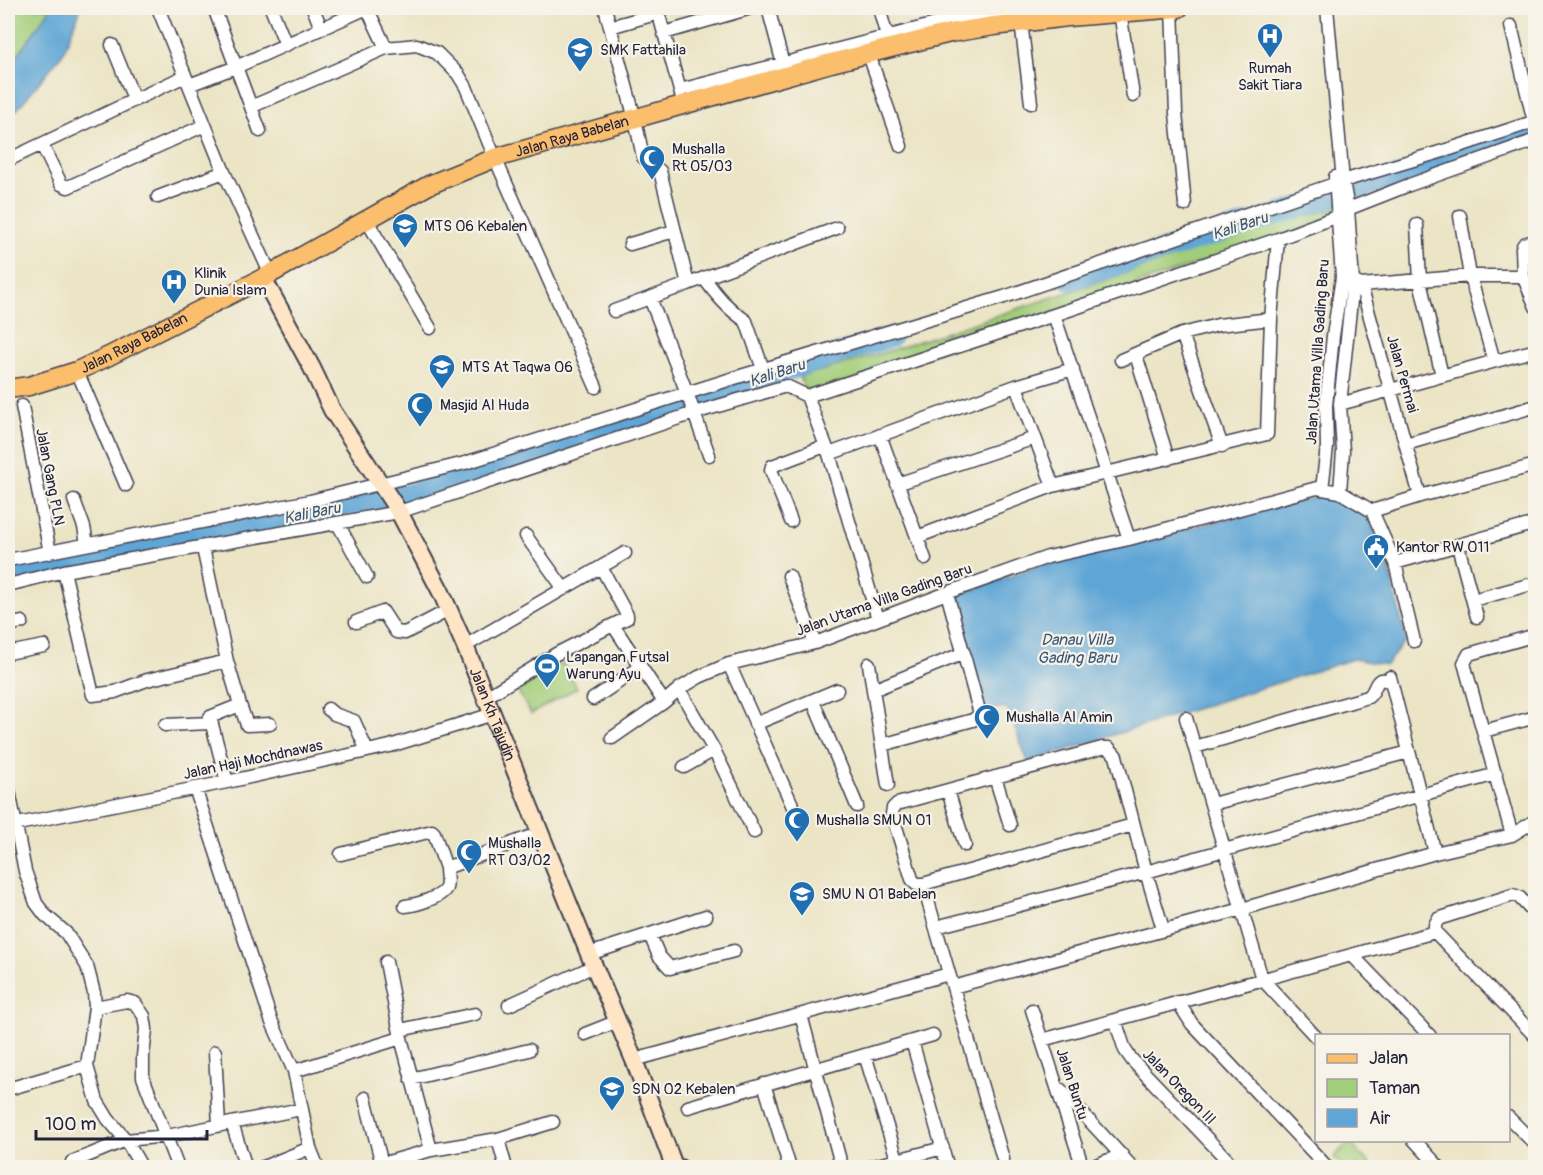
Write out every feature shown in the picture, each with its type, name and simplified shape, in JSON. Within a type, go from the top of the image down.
[{"type":"main road","name":"Jalan Raya Babelan","points":[[8,389],[28,386],[77,371],[266,275],[429,185],[495,158],[635,119],[682,98],[869,55],[889,43],[950,33],[1023,15],[1179,8]]},
{"type":"street","points":[[158,8],[266,275]]},
{"type":"street","points":[[214,8],[260,131]]},
{"type":"street","points":[[271,8],[286,45]]},
{"type":"street","points":[[313,8],[321,28]]},
{"type":"street","points":[[8,160],[134,99],[187,80],[236,67],[367,8],[386,48]]},
{"type":"street","points":[[605,8],[635,119],[643,158],[658,167],[660,171],[688,284]]},
{"type":"street","points":[[664,33],[751,8]]},
{"type":"street","points":[[768,8],[783,64]]},
{"type":"street","points":[[610,27],[658,10],[682,98],[783,64],[889,43],[879,8]]},
{"type":"street","points":[[1172,8],[1176,113],[1185,205]]},
{"type":"street","name":"Jalan Utama Villa Gading Baru","points":[[1322,8],[1350,264]]},
{"type":"street","name":"Jalan Utama Villa Gading Baru","points":[[1327,8],[1340,186]]},
{"type":"street","points":[[1120,12],[1133,96]]},
{"type":"street","points":[[1023,15],[1031,103]]},
{"type":"street","points":[[8,585],[64,572],[338,524],[465,463],[769,367],[1004,297],[1535,124],[1510,26]]},
{"type":"street","points":[[112,45],[134,99]]},
{"type":"street","points":[[252,106],[386,48],[423,45],[449,63],[466,87],[596,387]]},
{"type":"street","points":[[869,55],[901,146]]},
{"type":"street","points":[[42,145],[61,184],[68,187],[205,125]]},
{"type":"street","points":[[8,560],[310,501],[390,498],[780,387],[786,386],[807,396],[1278,239],[1343,209],[1536,140]]},
{"type":"street","points":[[1451,151],[1456,168]]},
{"type":"street","points":[[158,197],[224,172]]},
{"type":"street","name":"Jalan Utama Villa Gading Baru","points":[[612,738],[679,689],[729,664],[815,644],[947,592],[1048,557],[1129,539],[1320,489],[1326,447],[1326,406],[1333,336],[1352,281],[1343,209]]},
{"type":"street","points":[[1460,216],[1470,276],[1494,361]]},
{"type":"street","points":[[366,219],[430,328]]},
{"type":"street","points":[[1417,225],[1420,281],[1442,376]]},
{"type":"street","points":[[614,310],[837,228]]},
{"type":"street","points":[[630,244],[674,231]]},
{"type":"street","points":[[916,537],[1053,486],[1266,435],[1268,432],[1271,319],[1278,239]]},
{"type":"street","points":[[1534,299],[1523,276],[1522,248],[1524,244],[1536,240]]},
{"type":"street","name":"Jalan Permai","points":[[1350,264],[1352,281],[1391,389],[1420,496]]},
{"type":"street","name":"Jalan Kh Tajudin","points":[[266,275],[332,410],[390,498],[449,610],[634,1060],[674,1166],[680,1167]]},
{"type":"street","points":[[1340,492],[1343,451],[1340,404],[1352,281],[1420,281],[1470,276],[1523,276]]},
{"type":"street","points":[[704,278],[722,303],[746,321],[780,387]]},
{"type":"street","points":[[650,298],[709,455]]},
{"type":"street","points":[[1054,315],[1129,539]]},
{"type":"street","points":[[1121,360],[1182,334],[1218,325],[1271,319]]},
{"type":"street","points":[[1182,334],[1222,446]]},
{"type":"street","points":[[1340,404],[1536,350]]},
{"type":"street","points":[[1136,355],[1168,459]]},
{"type":"street","points":[[791,521],[771,470],[772,466],[879,435],[1016,386],[1073,369]]},
{"type":"street","points":[[77,371],[126,485]]},
{"type":"street","points":[[1016,386],[1053,486]]},
{"type":"street","points":[[807,396],[827,450],[878,619]]},
{"type":"street","name":"Jalan Gang PLN","points":[[22,406],[50,553]]},
{"type":"street","points":[[1406,444],[1536,406]]},
{"type":"street","points":[[879,435],[925,559]]},
{"type":"street","points":[[897,484],[1035,438]]},
{"type":"street","points":[[1372,512],[1420,496],[1536,465]]},
{"type":"street","points":[[1320,489],[1340,492],[1372,512],[1395,563],[1414,641]]},
{"type":"street","points":[[74,500],[84,527],[87,544]]},
{"type":"street","points":[[1395,563],[1536,523]]},
{"type":"street","points":[[338,524],[367,577]]},
{"type":"street","points":[[526,536],[564,589]]},
{"type":"street","points":[[1458,546],[1477,617]]},
{"type":"street","points":[[203,548],[227,661],[247,725],[270,724]]},
{"type":"street","points":[[465,646],[625,553]]},
{"type":"street","points":[[486,697],[556,654],[627,618],[601,567]]},
{"type":"street","points":[[64,572],[93,695],[115,692],[147,680],[227,661]]},
{"type":"street","points":[[789,576],[815,644]]},
{"type":"street","points":[[1473,600],[1536,583]]},
{"type":"street","points":[[882,745],[977,718],[980,714],[947,592]]},
{"type":"street","points":[[356,622],[383,612],[396,632],[405,633],[449,610]]},
{"type":"street","points":[[8,625],[22,622]]},
{"type":"street","points":[[613,626],[664,702]]},
{"type":"street","points":[[1512,835],[1464,663],[1469,654],[1479,650],[1536,635]]},
{"type":"street","points":[[8,653],[44,646]]},
{"type":"street","points":[[873,690],[964,653]]},
{"type":"street","points":[[729,664],[798,818]]},
{"type":"street","points":[[869,664],[888,785]]},
{"type":"street","points":[[593,699],[641,667]]},
{"type":"street","points":[[1195,747],[1368,697],[1374,692],[1379,681],[1390,677],[1435,853]]},
{"type":"street","points":[[679,689],[714,750],[754,832]]},
{"type":"street","points":[[756,724],[837,690]]},
{"type":"street","points":[[813,701],[857,806]]},
{"type":"street","points":[[227,782],[210,723],[211,716],[240,705]]},
{"type":"street","points":[[328,708],[334,714],[354,721],[367,751]]},
{"type":"street","name":"Jalan Haji Mochdnawas","points":[[12,826],[390,746],[493,714]]},
{"type":"street","points":[[1484,731],[1536,717]]},
{"type":"street","points":[[1186,718],[1262,979],[1315,1035]]},
{"type":"street","points":[[165,725],[210,723]]},
{"type":"street","points":[[1133,825],[923,884],[916,884],[912,879],[892,814],[897,804],[1109,748],[1116,756],[1163,929]]},
{"type":"street","points":[[684,767],[714,750]]},
{"type":"street","points":[[1212,804],[1409,752]]},
{"type":"street","points":[[936,927],[1146,872],[1496,774]]},
{"type":"street","points":[[995,777],[1010,825]]},
{"type":"street","points":[[8,786],[12,826],[36,903],[45,915],[66,933],[87,966],[94,993],[87,1066],[97,1101],[108,1119],[126,1140],[142,1167]]},
{"type":"street","points":[[195,788],[271,1020],[294,1071],[310,1148],[318,1167]]},
{"type":"street","points":[[948,790],[965,845]]},
{"type":"street","points":[[953,987],[1242,909],[1435,853],[1512,835],[1536,820]]},
{"type":"street","points":[[340,854],[432,831],[446,868],[447,887],[426,901],[405,906]]},
{"type":"street","points":[[446,868],[540,833]]},
{"type":"street","points":[[923,884],[1003,1160]]},
{"type":"street","points":[[1533,909],[1519,897],[1513,895],[1438,919],[1435,932],[1536,1037]]},
{"type":"street","points":[[509,1005],[591,960],[650,935],[706,916]]},
{"type":"street","points":[[1042,1040],[1435,932]]},
{"type":"street","points":[[650,935],[660,956],[670,968],[734,951]]},
{"type":"street","points":[[1353,956],[1429,1034]]},
{"type":"street","points":[[386,962],[411,1079],[431,1150]]},
{"type":"street","points":[[634,1060],[949,974]]},
{"type":"street","points":[[94,1007],[128,1001],[135,1003],[144,1016],[146,1029],[142,1056],[143,1077],[177,1167]]},
{"type":"street","points":[[1178,1002],[1192,1024],[1328,1167]]},
{"type":"street","name":"Jalan Buntu","points":[[1032,1010],[1083,1167]]},
{"type":"street","points":[[294,1071],[401,1034],[475,1014]]},
{"type":"street","points":[[801,1015],[842,1167]]},
{"type":"street","name":"Jalan Oregon III","points":[[1115,1020],[1125,1050],[1132,1060],[1235,1167]]},
{"type":"street","points":[[585,1034],[618,1021]]},
{"type":"street","points":[[688,1107],[933,1035]]},
{"type":"street","points":[[912,1041],[948,1167]]},
{"type":"street","points":[[411,1079],[530,1050]]},
{"type":"street","points":[[215,1052],[219,1125]]},
{"type":"street","points":[[865,1055],[897,1159]]},
{"type":"street","points":[[8,1089],[87,1066]]},
{"type":"street","points":[[764,1084],[790,1167]]},
{"type":"street","points":[[1057,1085],[1133,1167]]},
{"type":"street","points":[[365,1098],[383,1166]]},
{"type":"street","points":[[72,1167],[72,1162],[126,1140],[167,1136],[301,1109]]},
{"type":"street","points":[[1510,1118],[1536,1145]]},
{"type":"street","points":[[367,1167],[383,1166],[431,1150],[498,1139],[553,1122]]},
{"type":"street","points":[[232,1123],[246,1167]]},
{"type":"street","points":[[498,1139],[506,1167]]},
{"type":"street","points":[[1416,1142],[1440,1167]]},
{"type":"street","points":[[261,1167],[310,1148]]},
{"type":"street","points":[[866,1167],[943,1148]]},
{"type":"street","points":[[1088,1167],[1122,1155]]},
{"type":"green space","points":[[8,8],[51,8],[19,54],[8,61]]},
{"type":"green space","points":[[1338,208],[1338,216],[807,396],[800,377],[889,351],[1276,224]]},
{"type":"green space","name":"Lapangan Futsal Warung Ayu","points":[[563,663],[577,688],[531,714],[517,690]]},
{"type":"green space","points":[[1349,1142],[1373,1167],[1344,1167],[1334,1157]]},
{"type":"water","points":[[51,8],[81,8],[63,53],[16,111],[8,116],[8,61],[19,53]]},
{"type":"water","name":"Danau Villa Gading Baru","points":[[1322,496],[1338,499],[1368,517],[1388,563],[1406,640],[1386,665],[1353,659],[1028,762],[1007,708],[984,709],[954,596],[1050,562]]},
{"type":"waterway","name":"Kali Baru","points":[[1070,280],[1536,133]]},
{"type":"waterway","name":"Kali Baru","points":[[8,573],[412,493],[891,337]]},
{"type":"place","name":"Rumah Sakit Tiara","points":[[1270,59]]},
{"type":"place","name":"SMK Fattahila","points":[[580,73]]},
{"type":"place","name":"Mushalla Rt 05/03","points":[[652,181]]},
{"type":"place","name":"MTS 06 Kebalen","points":[[405,249]]},
{"type":"place","name":"Klinik Dunia Islam","points":[[174,305]]},
{"type":"place","name":"MTS At Taqwa 06","points":[[442,390]]},
{"type":"place","name":"Masjid Al Huda","points":[[420,428]]},
{"type":"place","name":"Kantor RW 011","points":[[1376,570]]},
{"type":"place","name":"Lapangan Futsal Warung Ayu","points":[[547,689]]},
{"type":"place","name":"Mushalla Al Amin","points":[[987,740]]},
{"type":"place","name":"Mushalla SMUN 01","points":[[797,843]]},
{"type":"place","name":"Mushalla RT 03/02","points":[[469,875]]},
{"type":"place","name":"SMU N 01 Babelan","points":[[802,917]]},
{"type":"place","name":"SDN 02 Kebalen","points":[[612,1112]]}]
